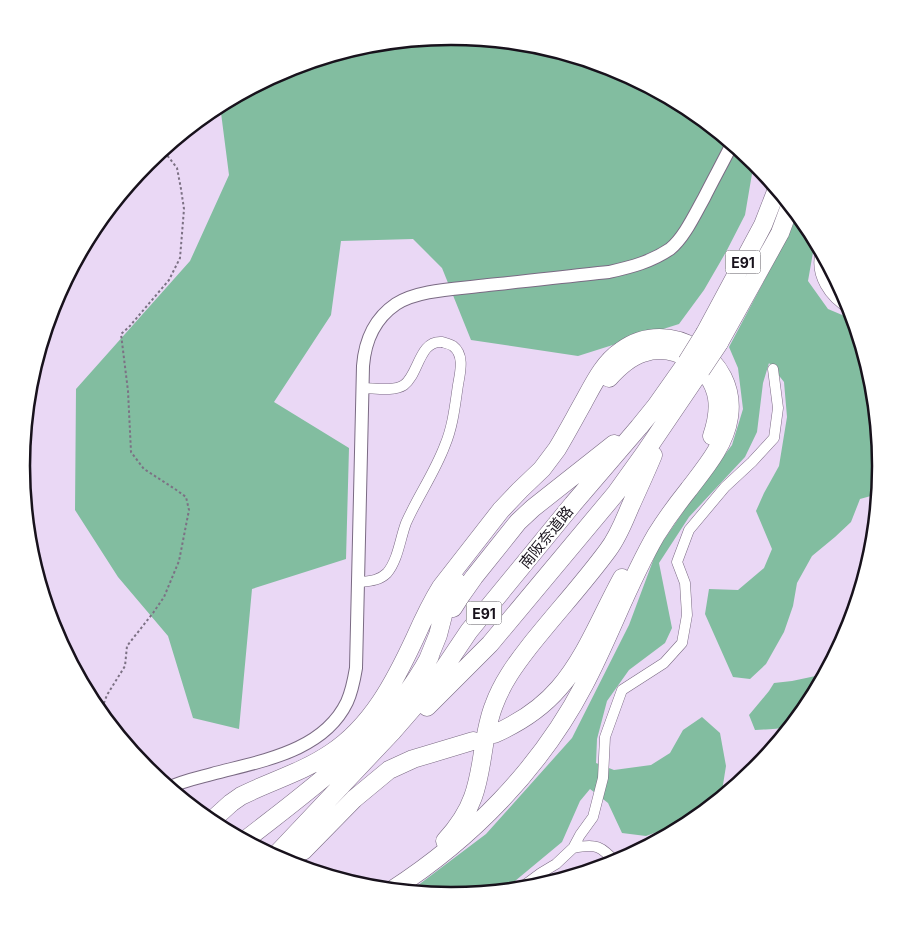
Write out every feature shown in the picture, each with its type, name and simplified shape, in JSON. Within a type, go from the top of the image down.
[{"type":"highway","name":"南阪奈道路","points":[[712,338],[774,197]]},
{"type":"highway","name":"南阪奈道路","points":[[280,851],[392,732],[432,686],[469,631],[573,504],[663,411],[780,233],[787,213]]},
{"type":"highway","points":[[216,816],[241,796],[306,767],[332,753],[355,735],[365,724],[392,684],[441,587],[501,510],[550,460],[600,374],[609,362],[629,345],[655,337],[677,340],[688,344],[713,363],[726,383],[730,406],[729,419],[720,444],[704,470],[655,537],[583,686],[541,752],[500,802],[477,824],[432,863],[400,884]]},
{"type":"highway","points":[[425,667],[438,635],[447,600],[454,584],[516,505],[558,464],[612,375],[635,356],[655,350],[666,350],[682,355],[698,365],[710,379],[717,397],[718,407],[714,429],[704,452],[647,534],[585,648],[560,687],[536,711],[509,728],[494,734]]},
{"type":"highway","name":"南阪奈道路","points":[[294,856],[398,736],[490,644],[616,493],[644,454],[663,411]]},
{"type":"highway","name":"E91","points":[[395,884],[428,858],[452,833],[464,815],[474,796],[486,732],[500,691],[539,634],[609,549],[623,524],[663,411]]},
{"type":"highway","points":[[250,836],[319,782],[365,742],[384,722],[405,697],[425,667],[462,594],[518,522],[632,430],[663,411]]},
{"type":"highway","points":[[295,857],[311,844],[354,799],[389,770],[413,759],[473,741]]},
{"type":"street","points":[[175,785],[263,760],[299,747],[314,739],[328,728],[338,717],[347,702],[353,686],[356,668],[364,351],[367,340],[379,320],[396,304],[406,298],[417,295],[444,290],[609,272],[635,266],[654,258],[671,248],[678,241],[729,150]]},
{"type":"street","points":[[818,260],[823,282],[838,301]]},
{"type":"street","points":[[359,582],[379,579],[391,567],[406,523],[443,450],[450,428],[460,374],[461,361],[459,354],[453,346],[445,342],[436,342],[427,346],[404,385],[396,388],[362,388]]},
{"type":"street","points":[[532,879],[556,864],[574,848],[592,817],[603,778],[605,737],[622,690],[664,663],[682,643],[687,615],[685,583],[676,562],[689,530],[725,487],[774,438],[778,408],[774,369]]},
{"type":"street","points":[[574,848],[589,845],[603,849],[610,856]]},
{"type":"path","points":[[104,704],[125,666],[127,646],[164,597],[179,561],[189,510],[186,497],[176,488],[144,469],[131,452],[128,391],[121,334],[169,280],[180,258],[184,209],[177,168],[167,155]]},
{"type":"green space","points":[[451,45],[479,46],[533,54],[560,60],[612,78],[662,102],[685,116],[729,150],[752,172],[745,215],[704,290],[679,324],[578,356],[471,340],[442,268],[413,239],[341,241],[331,315],[274,402],[349,448],[346,559],[252,589],[239,729],[193,718],[168,636],[118,577],[75,510],[76,389],[190,261],[229,175],[221,114],[265,89],[316,68],[342,60],[396,49]]},
{"type":"green space","points":[[794,222],[813,252],[808,281],[828,309],[844,316],[850,331],[864,384],[868,412],[872,466],[871,496],[860,499],[851,522],[812,556],[797,583],[793,606],[784,632],[766,664],[750,679],[733,677],[705,614],[709,589],[738,590],[764,568],[772,549],[756,511],[779,466],[787,417],[784,382],[769,363],[763,383],[757,432],[745,457],[689,517],[659,563],[672,628],[665,643],[629,670],[607,701],[597,739],[596,763],[614,770],[651,765],[670,753],[683,730],[702,717],[720,733],[726,766],[722,788],[685,817],[664,830],[646,836],[622,833],[608,803],[590,789],[580,801],[562,842],[515,881],[479,887],[417,886],[486,834],[572,738],[629,625],[657,550],[732,445],[743,409],[738,368],[729,347]]},
{"type":"green space","points":[[817,676],[781,728],[755,730],[749,715],[774,683]]}]
